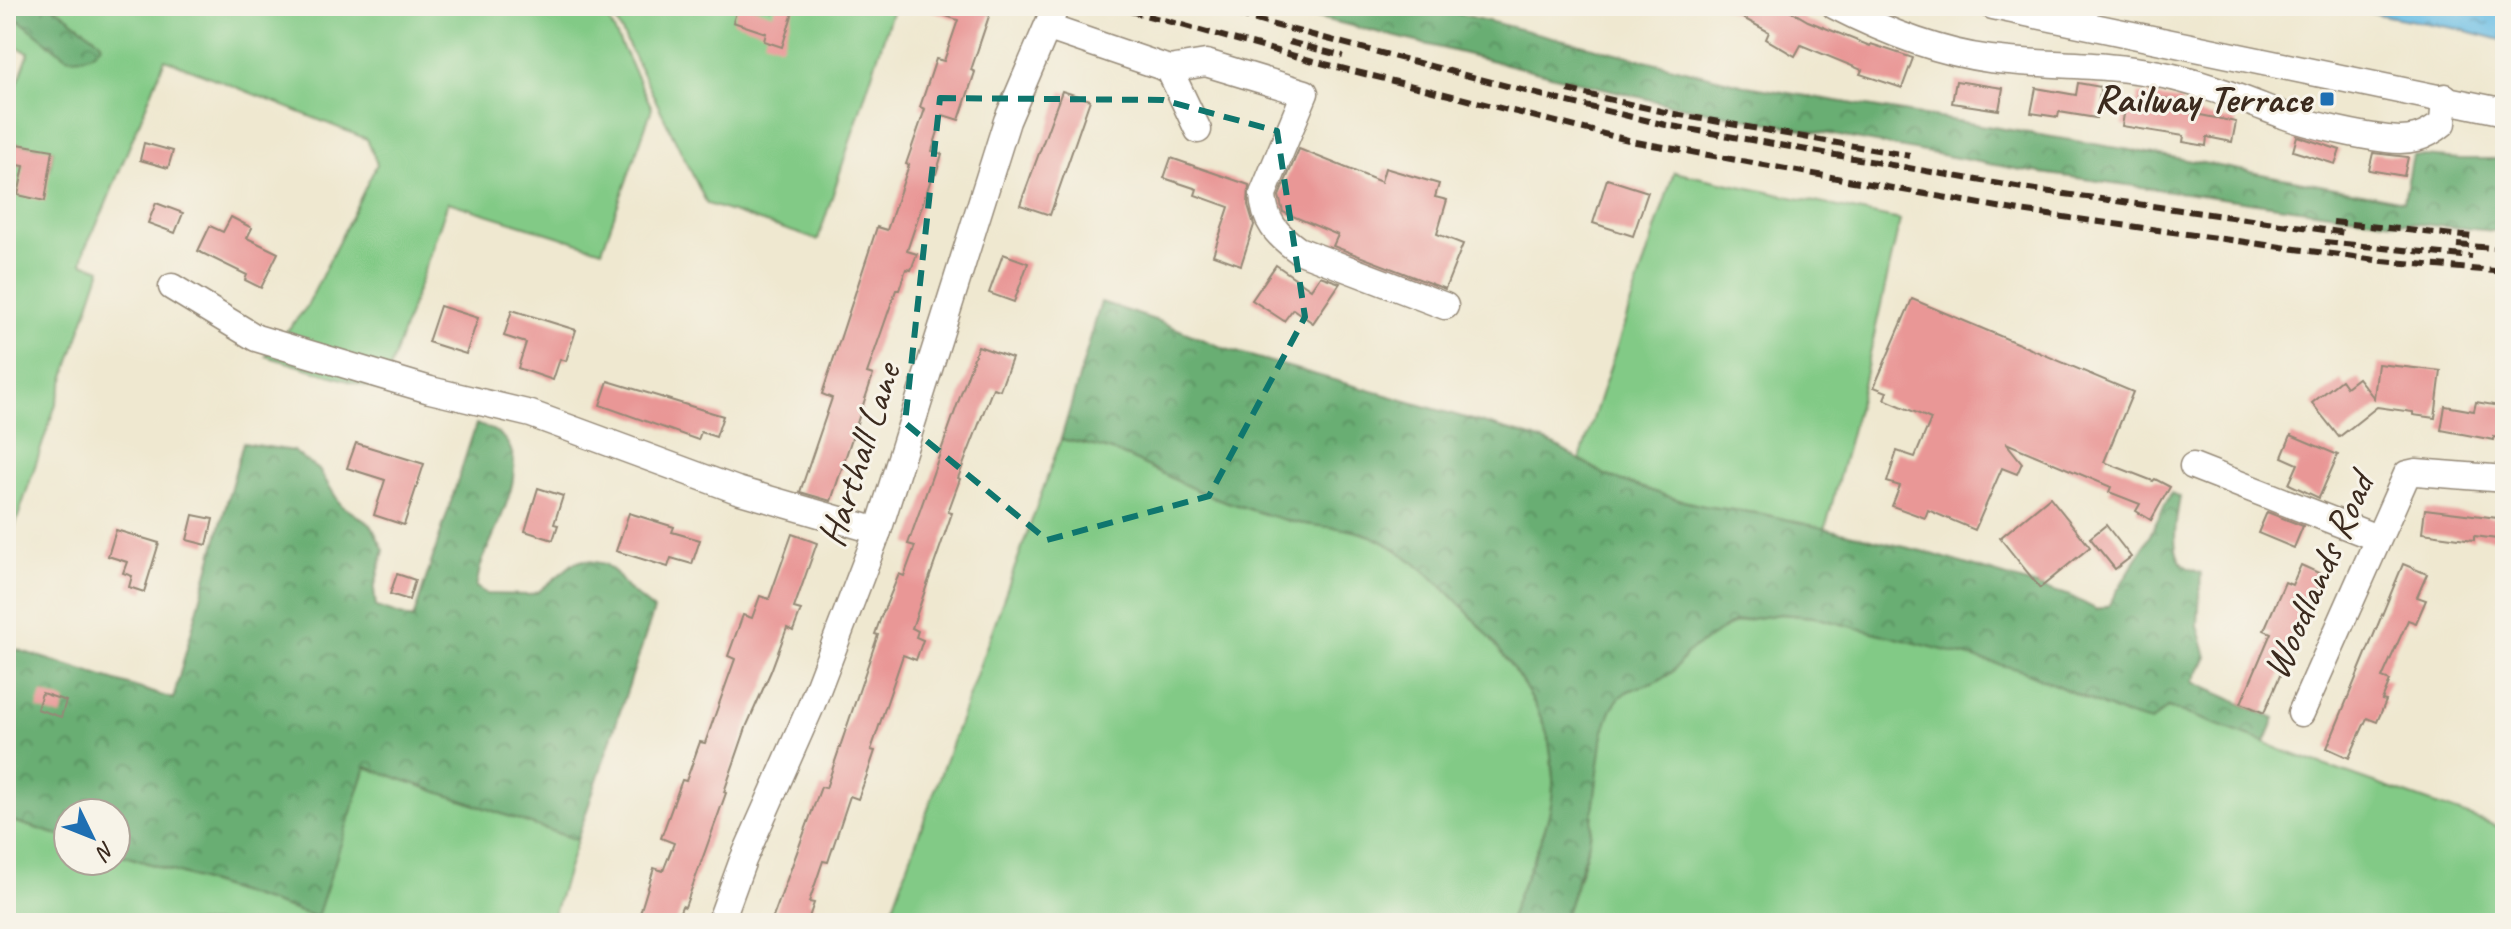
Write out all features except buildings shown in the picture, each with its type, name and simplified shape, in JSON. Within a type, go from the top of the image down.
[{"type":"street","points":[[1835,6],[1869,23],[1940,48],[1988,59],[2158,74],[2224,91],[2289,117],[2386,139],[2426,137],[2443,123],[2445,97]]},
{"type":"street","points":[[1993,6],[2445,97],[2505,112]]},
{"type":"street","points":[[1053,17],[1169,69],[1206,63],[1305,93],[1263,194],[1264,208],[1271,224],[1279,236],[1298,250],[1445,306]]},
{"type":"street","name":"Harthall Lane","points":[[720,923],[749,846],[811,706],[878,531],[1007,121],[1053,17]]},
{"type":"street","points":[[1169,69],[1198,130]]},
{"type":"street","points":[[172,287],[256,338],[430,390],[531,414],[737,490],[878,531]]},
{"type":"street","points":[[2193,466],[2377,538]]},
{"type":"street","name":"Woodlands Road","points":[[2301,713],[2407,474],[2416,472],[2505,479]]},
{"type":"highlighted area","points":[[940,98],[1163,100],[1277,131],[1305,317],[1209,496],[1047,540],[905,423]]},
{"type":"green space","points":[[6,6],[53,6],[100,41],[101,45],[86,56],[66,57],[19,20],[6,19]]},
{"type":"green space","points":[[53,6],[602,6],[652,108],[602,250],[448,202],[382,391],[266,356],[306,308],[377,164],[367,139],[165,59],[85,248],[82,263],[101,269],[6,553],[6,163],[50,170],[53,150],[6,142],[6,86],[16,88],[29,52],[6,44],[6,19],[30,27],[50,45],[100,41]]},
{"type":"green space","points":[[609,6],[894,6],[818,240],[707,204]]},
{"type":"green space","points":[[1271,6],[1428,6],[1753,87],[2166,156],[2404,201],[2413,155],[2505,159],[2505,232],[2386,221],[2027,171],[1668,104]]},
{"type":"green space","points":[[1674,172],[1900,220],[1860,398],[1825,530],[1763,514],[1679,500],[1607,476],[1580,459]]},
{"type":"green space","points":[[1101,302],[1226,349],[1532,437],[1556,446],[1607,476],[1679,500],[1763,514],[1922,551],[2070,596],[2097,610],[2108,606],[2146,543],[2171,493],[2180,497],[2175,532],[2179,559],[2201,573],[2198,625],[2207,657],[2193,682],[2275,719],[2265,742],[2168,707],[2151,722],[2125,715],[2021,670],[1814,617],[1780,614],[1734,622],[1688,652],[1672,672],[1619,698],[1603,734],[1589,842],[1563,923],[1509,923],[1549,816],[1553,779],[1546,731],[1519,678],[1474,620],[1422,569],[1396,549],[1352,530],[1294,522],[1264,514],[1202,493],[1117,453],[1061,439]]},
{"type":"green space","points":[[476,424],[491,429],[509,446],[514,462],[513,479],[482,562],[476,587],[487,594],[529,595],[538,592],[574,563],[584,560],[605,564],[627,588],[654,610],[577,840],[366,767],[317,917],[132,858],[132,797],[52,797],[52,833],[6,819],[6,646],[173,699],[243,443],[293,451],[319,470],[341,505],[371,525],[384,550],[374,589],[376,607],[413,619]]},
{"type":"green space","points":[[1061,439],[1117,453],[1202,493],[1264,514],[1371,536],[1396,549],[1422,569],[1474,620],[1498,648],[1535,706],[1546,731],[1551,755],[1553,779],[1549,816],[1509,923],[887,923]]},
{"type":"green space","points":[[1780,614],[1814,617],[2021,670],[2105,707],[2168,707],[2505,829],[2505,923],[1563,923],[1589,842],[1604,728],[1618,699],[1630,690],[1666,677],[1682,657],[1704,638],[1739,622]]},
{"type":"green space","points":[[366,767],[577,840],[551,923],[6,923],[6,819],[52,833],[52,877],[132,877],[132,858],[316,917]]},
{"type":"water","points":[[2332,6],[2505,6],[2505,41],[2459,29]]},
{"type":"railway","points":[[1112,6],[1317,62],[1636,142],[2020,211],[2383,261],[2505,272]]},
{"type":"railway","points":[[1202,6],[1666,125],[2022,188],[2346,233]]},
{"type":"railway","points":[[1289,42],[1343,56]]},
{"type":"railway","points":[[1568,90],[1669,113],[1910,156]]},
{"type":"railway","points":[[2333,222],[2472,237]]},
{"type":"railway","points":[[2325,242],[2472,257]]},
{"type":"railway","points":[[2457,245],[2505,249]]},
{"type":"place","name":"Railway Terrace","points":[[2327,99]]}]
